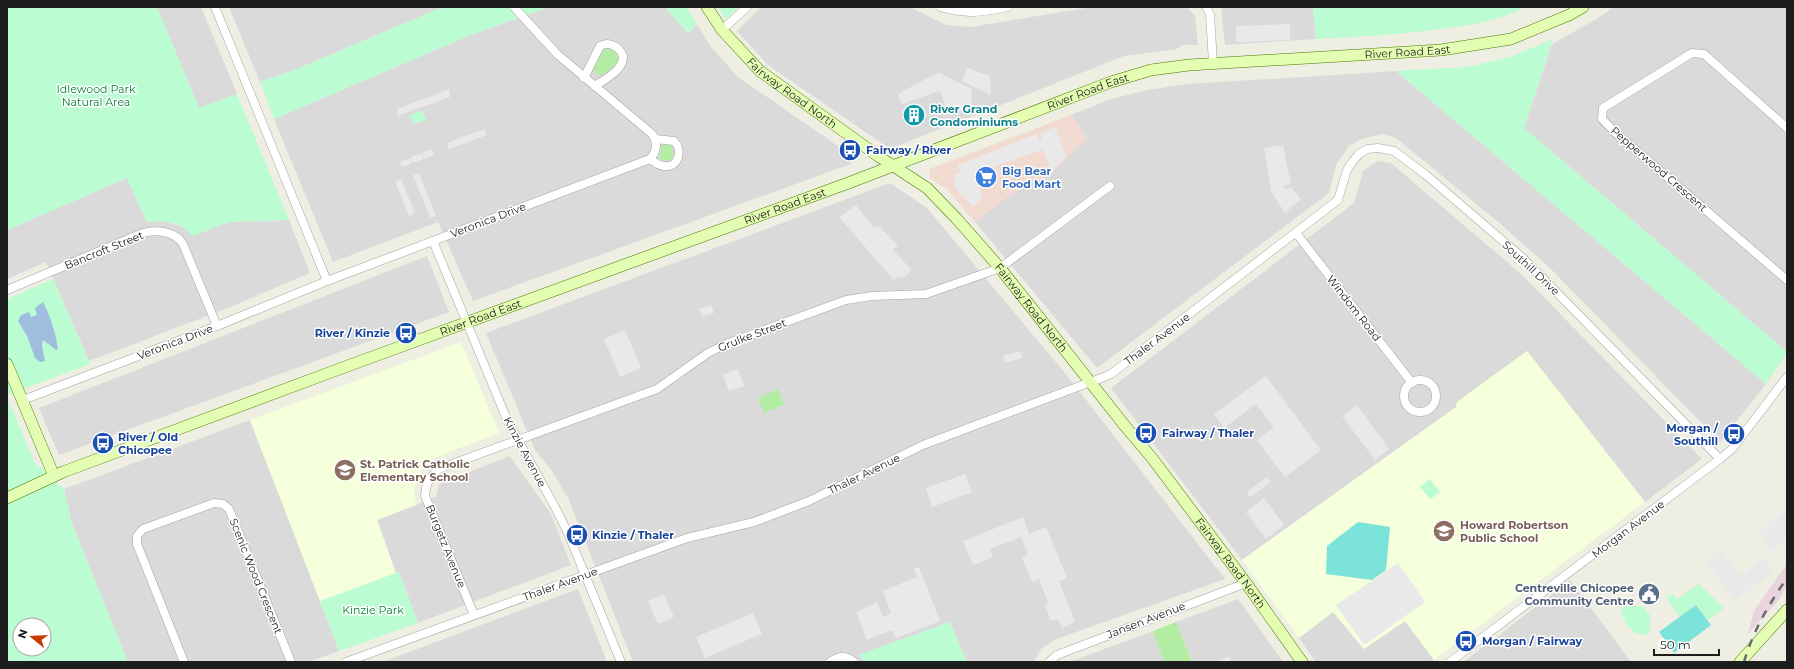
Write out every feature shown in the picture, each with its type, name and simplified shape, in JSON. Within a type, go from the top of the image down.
[{"type":"street","points":[[215,7],[327,281]]},
{"type":"street","points":[[514,7],[557,54],[652,134],[655,139],[655,150],[650,159],[661,166],[667,166],[675,163],[679,155],[678,147],[674,142],[655,139]]},
{"type":"street","name":"Fairway Road North","points":[[707,7],[722,30],[760,71],[892,166],[927,188],[956,218],[1000,268],[1154,461],[1246,583],[1302,662]]},
{"type":"street","points":[[722,30],[747,7]]},
{"type":"street","points":[[940,7],[960,12],[980,12],[1008,7]]},
{"type":"street","points":[[1206,7],[1210,14],[1213,63]]},
{"type":"street","name":"River Road East","points":[[7,498],[54,476],[892,166],[1111,82],[1152,70],[1213,63],[1441,50],[1511,39],[1568,16],[1583,7]]},
{"type":"street","points":[[584,78],[600,46],[609,44],[617,48],[623,56],[622,64],[595,86]]},
{"type":"street","name":"Pepperwood Crescent","points":[[1787,128],[1704,54],[1692,53],[1603,108],[1602,119],[1616,133],[1787,280]]},
{"type":"street","name":"Southill Drive","points":[[1338,200],[1347,170],[1352,161],[1359,154],[1367,150],[1378,148],[1394,151],[1426,175],[1524,259],[1720,459]]},
{"type":"street","name":"Veronica Drive","points":[[23,400],[217,326],[327,281],[650,159]]},
{"type":"street","name":"Grulke Street","points":[[517,440],[657,388],[708,353],[726,344],[838,303],[872,296],[926,294],[1000,268],[1110,186]]},
{"type":"street","name":"Thaler Avenue","points":[[346,662],[687,538],[754,522],[809,501],[923,445],[1111,374],[1338,200]]},
{"type":"street","name":"Bancroft Street","points":[[7,290],[143,233],[152,231],[169,233],[177,236],[183,244],[217,326]]},
{"type":"street","name":"Windom Road","points":[[1296,233],[1412,383]]},
{"type":"street","name":"Kinzie Avenue","points":[[433,241],[508,422],[555,507],[621,662]]},
{"type":"street","points":[[7,364],[54,476]]},
{"type":"street","name":"Morgan Avenue","points":[[1450,662],[1732,449],[1787,378]]},
{"type":"street","name":"Burgetz Avenue","points":[[474,615],[428,504],[426,487],[429,479],[441,468],[517,440]]},
{"type":"street","name":"Scenic Wood Crescent","points":[[184,662],[137,544],[137,536],[144,530],[214,503],[223,504],[229,510],[291,662]]},
{"type":"street","name":"Jansen Avenue","points":[[1049,662],[1057,655],[1246,583]]},
{"type":"street","points":[[1740,662],[1787,610]]},
{"type":"street","points":[[830,662],[840,657],[846,657],[854,662]]},
{"type":"shaded area","points":[[157,7],[201,7],[237,94],[199,109]]},
{"type":"shaded area","points":[[229,7],[443,7],[297,69],[260,82]]},
{"type":"shaded area","points":[[548,7],[665,7],[688,33],[697,24],[711,47],[738,77],[848,153],[851,164],[473,301],[438,222],[333,262],[274,119],[468,36]]},
{"type":"shaded area","points":[[761,7],[910,7],[946,25],[971,27],[1092,7],[1187,7],[1195,16],[1198,45],[1183,45],[1176,49],[1124,56],[890,149],[768,65],[737,31]]},
{"type":"shaded area","points":[[1221,7],[1313,7],[1316,39],[1225,45]]},
{"type":"shaded area","points":[[1614,7],[1787,7],[1787,352],[1524,128],[1552,44],[1595,20]]},
{"type":"shaded area","points":[[1290,24],[1290,40],[1236,42],[1236,26]]},
{"type":"shaded area","points":[[967,68],[990,76],[991,95],[962,81]]},
{"type":"shaded area","points":[[1396,71],[1766,384],[1720,442],[1551,269],[1497,221],[1396,138],[1382,134],[1362,139],[1349,146],[1336,165],[1329,193],[1097,368],[975,222],[1008,196],[1051,173],[1087,138],[1071,115],[1111,99],[1147,90],[1188,84]]},
{"type":"shaded area","points":[[939,73],[972,89],[971,98],[973,107],[955,112],[953,106],[947,109],[940,91],[902,104],[898,94]]},
{"type":"shaded area","points":[[450,89],[450,97],[397,116],[397,109]]},
{"type":"shaded area","points":[[1071,115],[1087,138],[1051,173],[1008,196],[975,222],[948,190],[930,178],[929,169]]},
{"type":"shaded area","points":[[1056,127],[1066,156],[1051,171],[1043,149],[974,174],[983,198],[973,207],[955,188],[954,175],[960,172],[958,165],[1037,134],[1040,141],[1042,139],[1041,133]]},
{"type":"shaded area","points":[[484,129],[487,135],[449,149],[447,143]]},
{"type":"shaded area","points":[[1283,145],[1291,184],[1284,186],[1285,190],[1291,187],[1301,199],[1285,213],[1271,191],[1264,148]]},
{"type":"shaded area","points":[[432,149],[434,155],[424,159],[422,153]]},
{"type":"shaded area","points":[[421,153],[423,159],[413,163],[411,157]]},
{"type":"shaded area","points":[[410,158],[412,163],[402,167],[400,162]]},
{"type":"shaded area","points":[[1377,161],[1391,163],[1520,273],[1702,459],[1645,502],[1527,351],[1457,402],[1456,407],[1242,560],[1111,388],[1354,203],[1363,171]]},
{"type":"shaded area","points":[[419,173],[436,216],[430,218],[413,175]]},
{"type":"shaded area","points":[[127,178],[147,222],[164,221],[174,224],[186,228],[192,236],[229,222],[289,220],[310,273],[223,310],[89,361],[46,262],[7,279],[7,230]]},
{"type":"shaded area","points":[[401,179],[415,213],[409,216],[395,182]]},
{"type":"shaded area","points":[[890,183],[927,208],[1069,378],[1225,579],[1054,640],[1041,649],[1034,662],[967,662],[950,622],[859,655],[865,662],[633,662],[569,500],[552,471],[535,450],[486,333]]},
{"type":"shaded area","points":[[856,205],[874,228],[879,226],[898,246],[893,250],[912,270],[904,277],[893,279],[839,217]]},
{"type":"shaded area","points":[[427,256],[449,312],[59,455],[39,408]]},
{"type":"shaded area","points":[[43,302],[56,336],[58,349],[56,350],[43,340],[42,346],[45,361],[40,362],[35,358],[27,336],[18,321],[21,315],[29,312],[31,317],[37,315],[35,308]]},
{"type":"shaded area","points":[[711,305],[714,313],[702,316],[699,309]]},
{"type":"shaded area","points":[[625,330],[641,368],[620,377],[604,339]]},
{"type":"shaded area","name":"St. Patrick Catholic Elementary School","points":[[461,342],[499,433],[429,461],[423,467],[416,479],[414,492],[416,505],[377,520],[396,573],[320,601],[250,420]]},
{"type":"shaded area","points":[[1020,351],[1022,358],[1005,363],[1003,356]]},
{"type":"shaded area","name":"Howard Robertson Public School","points":[[1527,351],[1645,502],[1434,660],[1405,621],[1364,649],[1333,612],[1299,638],[1242,560],[1456,407],[1457,402]]},
{"type":"shaded area","points":[[738,369],[744,386],[729,391],[723,375]]},
{"type":"shaded area","points":[[1266,376],[1321,450],[1285,477],[1257,440],[1274,427],[1256,404],[1224,428],[1214,414]]},
{"type":"shaded area","points":[[1357,405],[1389,449],[1375,460],[1342,416]]},
{"type":"shaded area","points":[[250,420],[339,651],[308,662],[128,662],[72,524],[64,489]]},
{"type":"shaded area","points":[[510,456],[551,514],[571,565],[418,623],[399,572],[396,573],[377,520],[436,497],[439,484]]},
{"type":"shaded area","points":[[965,474],[972,492],[932,507],[926,488]]},
{"type":"shaded area","points":[[1267,477],[1271,482],[1250,497],[1247,492]]},
{"type":"shaded area","points":[[1264,498],[1284,525],[1266,539],[1246,512]]},
{"type":"shaded area","points":[[1787,509],[1787,538],[1772,552],[1759,532]]},
{"type":"shaded area","points":[[1023,517],[1029,534],[1046,527],[1067,578],[1059,581],[1075,622],[1062,628],[1058,619],[1051,621],[1045,605],[1048,603],[1039,579],[1032,582],[1022,558],[1028,555],[1021,537],[990,549],[993,557],[973,565],[963,541]]},
{"type":"shaded area","points":[[1358,522],[1390,527],[1386,570],[1372,580],[1326,574],[1327,546]]},
{"type":"shaded area","points":[[1720,550],[1741,576],[1764,558],[1774,571],[1736,601],[1705,561]]},
{"type":"shaded area","points":[[1398,563],[1425,602],[1364,645],[1336,605]]},
{"type":"shaded area","points":[[1787,564],[1787,586],[1778,601],[1748,634],[1754,611]]},
{"type":"shaded area","points":[[919,567],[940,621],[896,638],[892,630],[867,640],[856,612],[877,602],[883,617],[891,613],[883,591],[917,577],[914,569]]},
{"type":"shaded area","points":[[1570,580],[1631,662],[1463,662],[1494,639]]},
{"type":"shaded area","points":[[578,589],[607,662],[382,662]]},
{"type":"shaded area","points":[[664,594],[674,617],[658,624],[648,601]]},
{"type":"shaded area","points":[[1238,599],[1283,662],[1232,662],[1229,657],[1215,662],[1192,662],[1176,622]]},
{"type":"shaded area","points":[[1696,605],[1711,625],[1674,653],[1659,632]]},
{"type":"shaded area","points":[[1333,612],[1364,649],[1405,621],[1434,660],[1431,662],[1316,662],[1299,638]]},
{"type":"shaded area","points":[[753,613],[762,634],[705,658],[696,637]]},
{"type":"shaded area","points":[[1153,631],[1164,662],[1069,662]]},
{"type":"green space","name":"Idlewood Park Natural Area","points":[[7,7],[157,7],[199,108],[237,94],[289,220],[229,222],[192,236],[177,224],[166,222],[147,222],[127,178],[7,230]]},
{"type":"green space","points":[[443,7],[548,7],[468,36],[274,119],[260,82],[297,69]]},
{"type":"green space","points":[[665,7],[687,7],[697,24],[688,33]]},
{"type":"green space","points":[[719,7],[739,7],[725,19]]},
{"type":"green space","points":[[1313,7],[1526,7],[1492,20],[1456,27],[1388,35],[1316,39]]},
{"type":"green space","points":[[1553,39],[1524,128],[1787,352],[1766,384],[1396,71],[1467,67],[1510,57]]},
{"type":"green space","points":[[605,49],[615,51],[618,60],[614,66],[601,76],[592,69],[602,50]]},
{"type":"green space","points":[[422,110],[426,120],[414,124],[410,115]]},
{"type":"green space","points":[[662,145],[671,145],[674,153],[671,160],[664,161],[659,159]]},
{"type":"green space","points":[[53,279],[90,364],[7,395],[7,299]]},
{"type":"green space","points":[[778,389],[784,405],[764,413],[758,398]]},
{"type":"green space","points":[[7,397],[35,463],[64,489],[72,524],[128,662],[7,662]]},
{"type":"green space","points":[[1430,479],[1440,492],[1430,499],[1420,487]]},
{"type":"green space","name":"Kinzie Park","points":[[399,572],[418,623],[339,651],[320,601]]},
{"type":"green space","points":[[1699,584],[1724,608],[1708,620],[1696,605],[1680,617],[1666,598],[1672,594],[1677,599]]},
{"type":"green space","points":[[1628,605],[1644,607],[1650,615],[1650,632],[1646,635],[1635,633],[1625,624],[1626,621],[1621,615],[1622,608]]},
{"type":"green space","points":[[950,622],[967,662],[865,662],[858,655]]},
{"type":"green space","points":[[1176,622],[1192,662],[1164,662],[1153,631]]},
{"type":"railway","points":[[1744,662],[1752,639],[1762,618],[1787,578]]},
{"type":"place","name":"River Grand Condominiums","points":[[914,115]]},
{"type":"place","name":"Fairway / River","points":[[850,150]]},
{"type":"place","name":"Big Bear Food Mart","points":[[986,177]]},
{"type":"place","name":"River / Kinzie","points":[[406,333]]},
{"type":"place","name":"Fairway / Thaler","points":[[1146,433]]},
{"type":"place","name":"Morgan / Southill","points":[[1734,434]]},
{"type":"place","name":"River / Old Chicopee","points":[[103,443]]},
{"type":"place","name":"St. Patrick Catholic Elementary School","points":[[345,470]]},
{"type":"place","name":"Howard Robertson Public School","points":[[1444,531]]},
{"type":"place","name":"Kinzie / Thaler","points":[[577,535]]},
{"type":"place","name":"Centreville Chicopee Community Centre","points":[[1649,594]]},
{"type":"place","name":"Morgan / Fairway","points":[[1466,641]]}]
